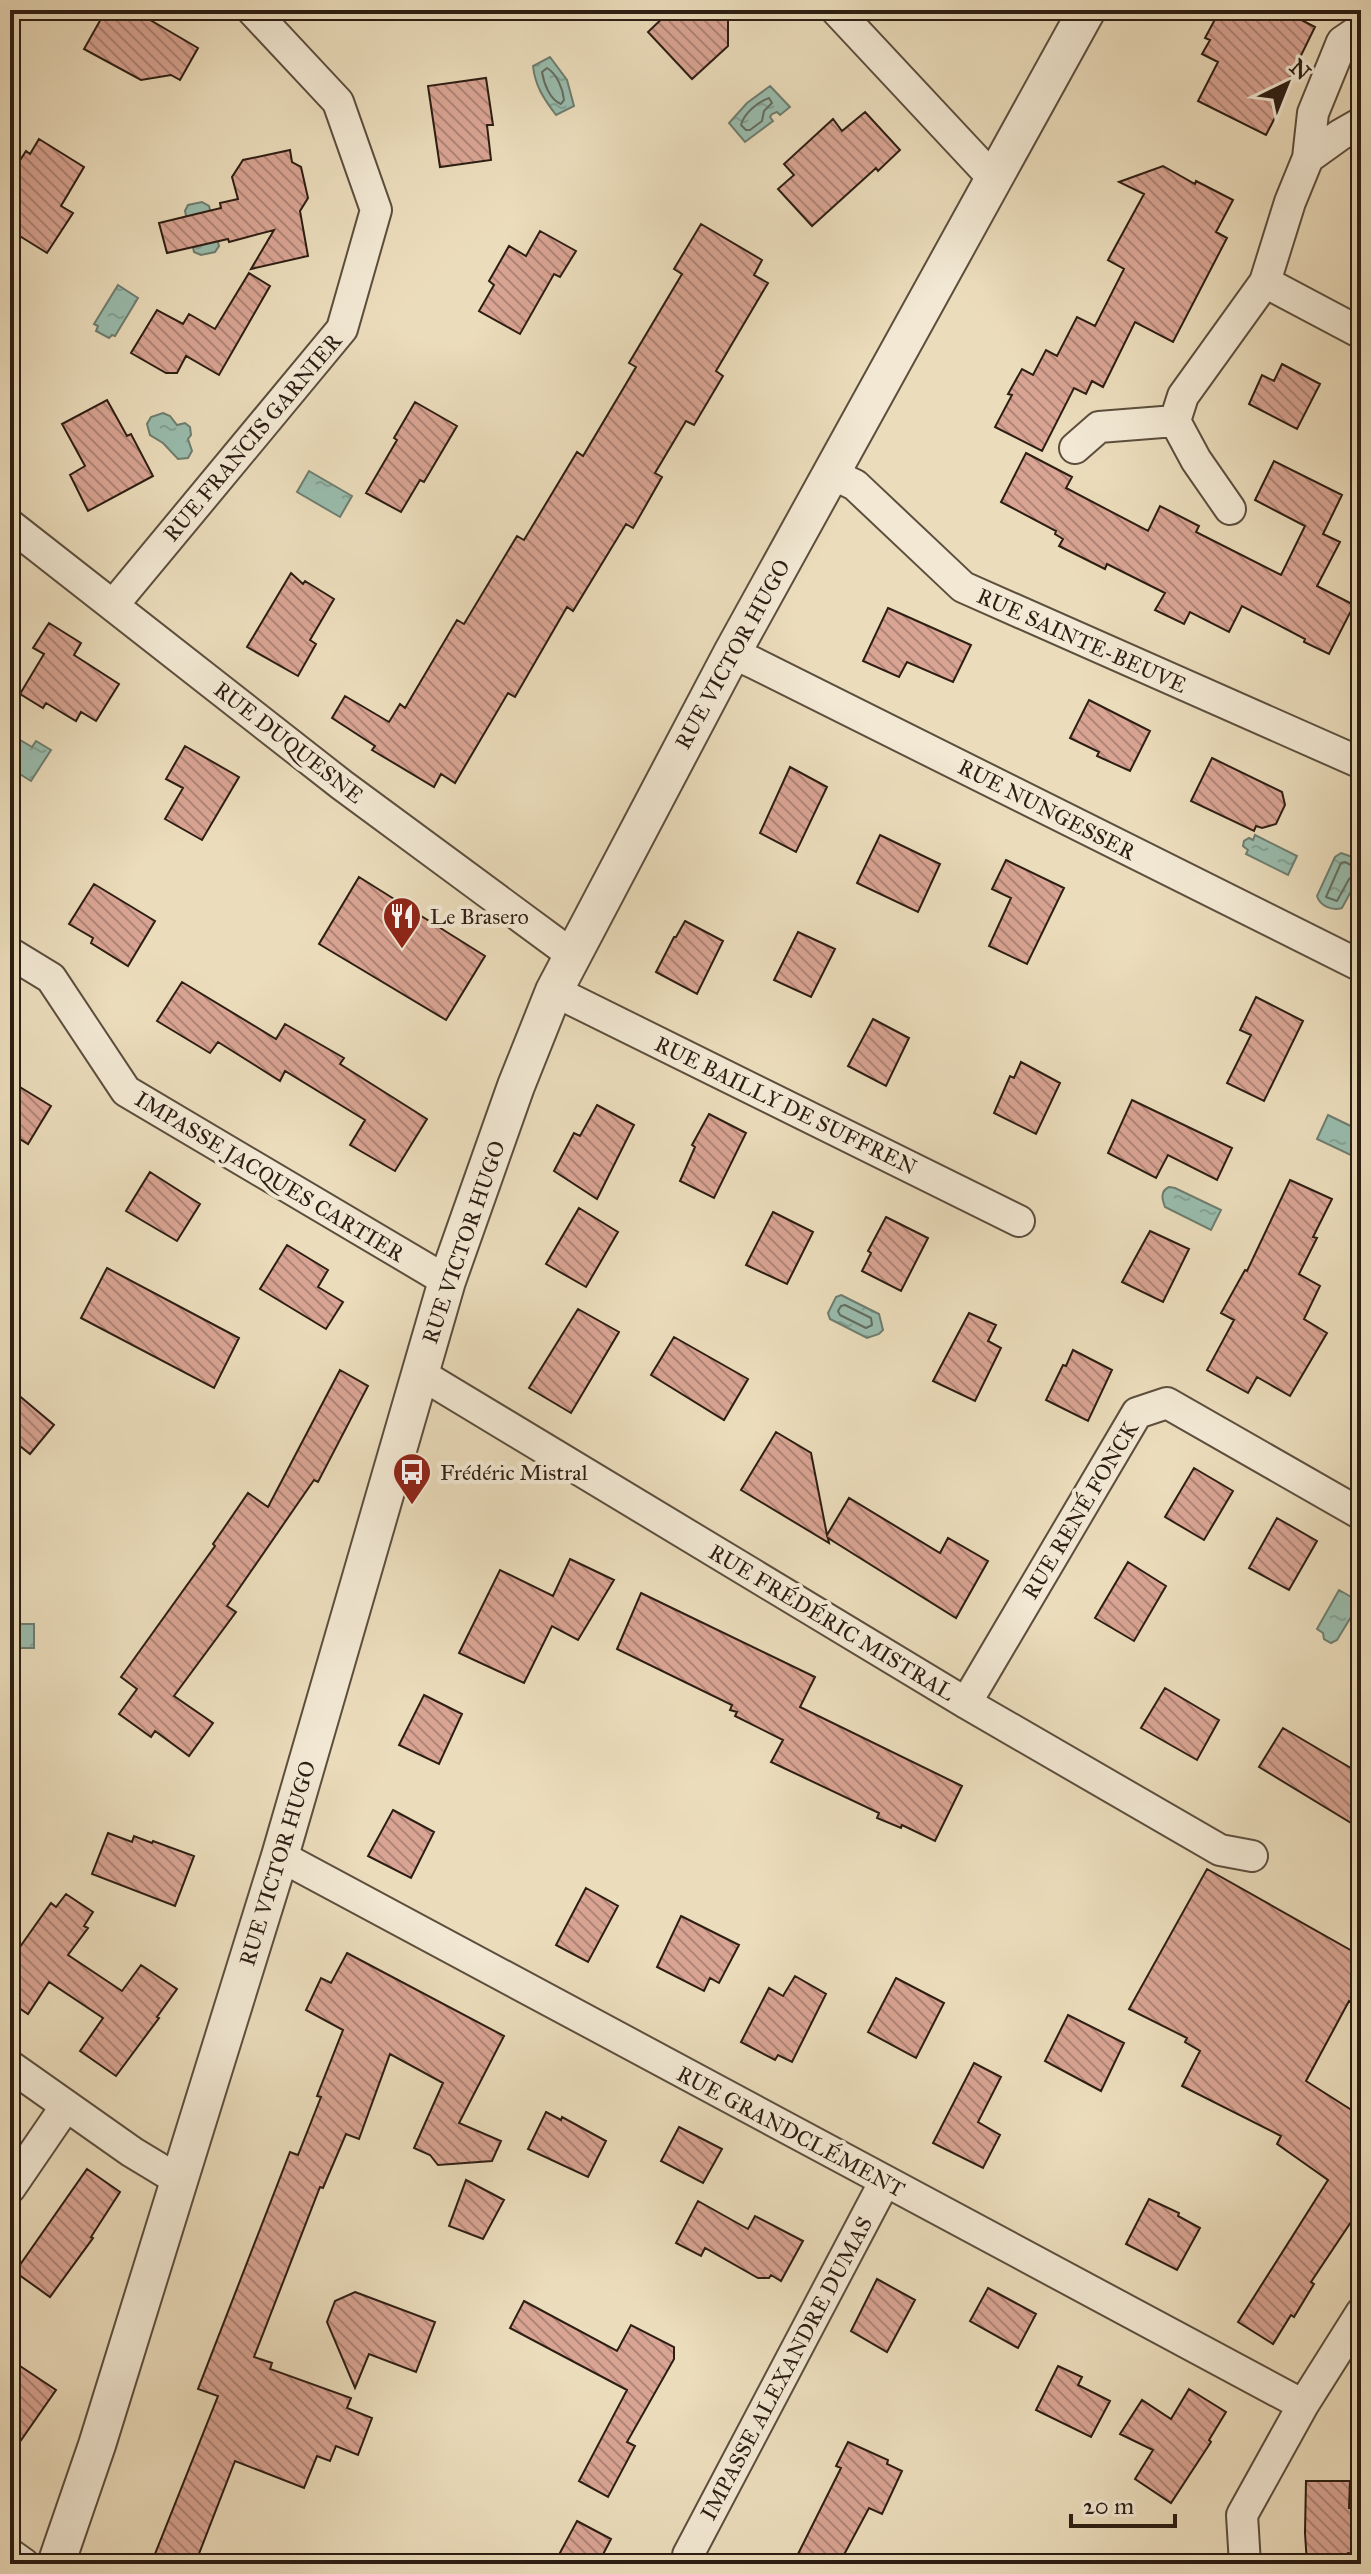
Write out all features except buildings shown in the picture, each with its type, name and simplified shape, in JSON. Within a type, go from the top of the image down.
[{"type":"street","name":"RUE FRANCIS GARNIER","points":[[114,604],[342,329],[376,210],[338,102],[252,10]]},
{"type":"street","points":[[836,10],[993,178]]},
{"type":"street","name":"RUE VICTOR HUGO","points":[[56,2564],[97,2445],[280,1856],[447,1281],[516,1086],[554,991],[732,653],[1087,10]]},
{"type":"street","points":[[1230,509],[1196,460],[1175,421],[1183,396],[1265,282],[1290,202],[1308,158],[1313,113],[1342,42],[1360,23]]},
{"type":"street","points":[[1308,158],[1361,123]]},
{"type":"street","points":[[1265,282],[1361,333]]},
{"type":"street","points":[[1075,448],[1099,427],[1175,421]]},
{"type":"street","name":"RUE SAINTE-BEUVE","points":[[832,474],[855,485],[963,587],[1361,763]]},
{"type":"street","name":"RUE DUQUESNE","points":[[10,525],[342,785],[571,954]]},
{"type":"street","name":"RUE NUNGESSER","points":[[732,653],[1361,966]]},
{"type":"street","name":"IMPASSE JACQUES CARTIER","points":[[10,953],[51,978],[126,1091],[447,1281]]},
{"type":"street","name":"RUE BAILLY DE SUFFREN","points":[[554,991],[1019,1221]]},
{"type":"street","name":"RUE FRÉDÉRIC MISTRAL","points":[[419,1373],[966,1703],[1220,1850],[1252,1856]]},
{"type":"street","name":"RUE RENÉ FONCK","points":[[966,1703],[1137,1413],[1167,1403],[1361,1514]]},
{"type":"street","name":"RUE GRANDCLÉMENT","points":[[280,1856],[1303,2405]]},
{"type":"street","points":[[10,2066],[132,2152],[180,2181]]},
{"type":"street","points":[[10,2188],[66,2106]]},
{"type":"street","name":"IMPASSE ALEXANDRE DUMAS","points":[[688,2555],[885,2181]]},
{"type":"street","points":[[1245,2564],[1242,2515],[1303,2405],[1361,2313]]},
{"type":"street","points":[[10,2554],[24,2564]]},
{"type":"water","points":[[550,57],[567,80],[574,106],[556,115],[541,92],[533,66]]},
{"type":"water","points":[[770,86],[790,107],[780,115],[777,112],[772,114],[770,117],[773,121],[745,142],[729,123],[747,103]]},
{"type":"water","points":[[202,202],[209,206],[219,246],[215,252],[201,255],[194,252],[185,211],[188,205]]},
{"type":"water","points":[[118,285],[138,298],[115,336],[109,338],[96,331],[98,326],[94,324]]},
{"type":"water","points":[[163,413],[177,425],[185,423],[190,427],[188,439],[192,451],[188,458],[178,459],[150,435],[147,424],[151,417]]},
{"type":"water","points":[[309,471],[352,496],[340,517],[297,492]]},
{"type":"water","points":[[10,734],[32,747],[36,741],[51,750],[31,781],[10,768]]},
{"type":"water","points":[[1255,835],[1297,856],[1288,875],[1246,854],[1248,850],[1243,846],[1244,841],[1249,838],[1253,840]]},
{"type":"water","points":[[1341,853],[1361,860],[1361,884],[1356,882],[1342,908],[1334,909],[1324,905],[1317,896],[1335,857]]},
{"type":"water","points":[[1328,1115],[1361,1131],[1359,1159],[1317,1139]]},
{"type":"water","points":[[1169,1187],[1221,1210],[1211,1230],[1165,1207],[1163,1193]]},
{"type":"water","points":[[841,1295],[879,1314],[883,1330],[867,1338],[830,1319],[828,1313],[836,1297]]},
{"type":"water","points":[[1339,1590],[1360,1602],[1337,1640],[1331,1643],[1317,1629]]},
{"type":"water","points":[[10,1624],[34,1624],[34,1648],[10,1648]]},
{"type":"place","name":"Le Brasero","points":[[402,950]]},
{"type":"place","name":"Frédéric Mistral","points":[[412,1506]]}]
